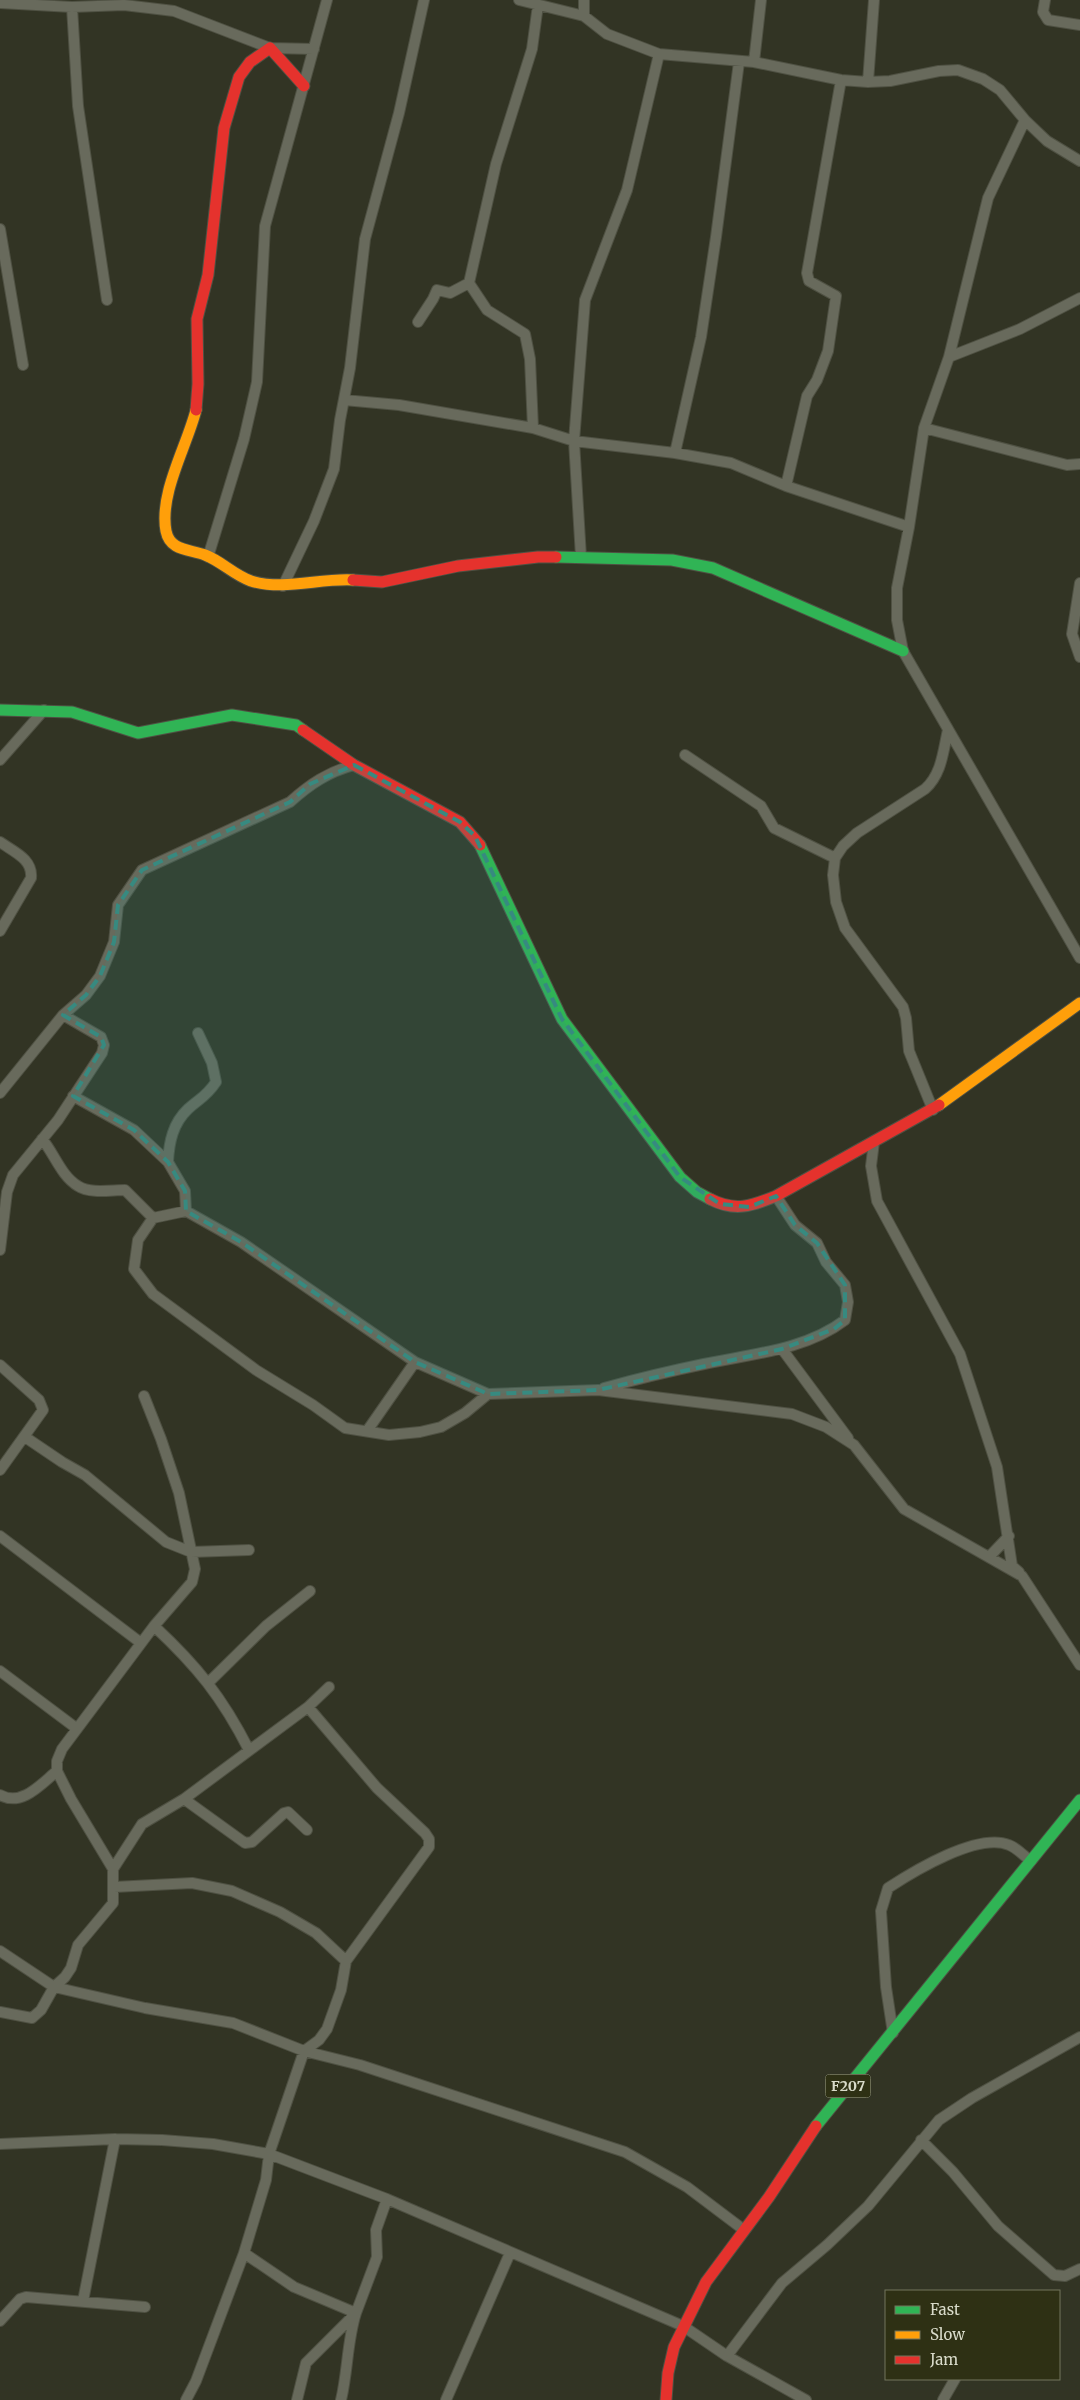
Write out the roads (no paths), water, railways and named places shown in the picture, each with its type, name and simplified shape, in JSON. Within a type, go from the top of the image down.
[{"type":"street","points":[[208,557],[244,439],[257,382],[266,226],[327,0]]},
{"type":"street","points":[[282,586],[314,520],[334,469],[350,368],[366,239],[399,113],[424,0]]},
{"type":"street","points":[[519,0],[584,16],[607,34],[659,54],[754,62],[841,80],[868,82],[890,82],[939,71],[958,70],[983,79],[1000,90],[1025,120],[1047,141],[1080,161]]},
{"type":"street","points":[[584,0],[584,16]]},
{"type":"street","points":[[754,62],[761,0]]},
{"type":"street","points":[[868,82],[874,0]]},
{"type":"street","points":[[1045,0],[1043,12],[1048,20],[1080,25]]},
{"type":"street","points":[[0,3],[72,7],[124,5],[174,12],[270,48],[314,49]]},
{"type":"street","points":[[533,428],[530,359],[525,334],[487,310],[469,283],[496,164],[532,48],[538,5]]},
{"type":"street","points":[[72,7],[78,106],[107,300]]},
{"type":"street","points":[[270,48],[304,86]]},
{"type":"street","points":[[270,48],[244,68],[236,80],[224,128],[208,276],[197,318],[198,380],[194,420],[170,484],[165,531],[170,542],[175,547],[208,557],[215,564],[254,582],[282,586],[344,580],[382,582],[455,566],[493,562],[520,562],[538,557],[672,560],[713,568],[903,651]]},
{"type":"street","points":[[580,557],[574,441],[585,300],[627,190],[659,54]]},
{"type":"street","points":[[675,453],[701,337],[739,62]]},
{"type":"street","points":[[786,486],[807,396],[817,380],[828,352],[836,296],[809,281],[807,273],[841,80]]},
{"type":"street","points":[[1025,120],[988,198],[949,357],[924,428],[909,526],[897,588],[897,620],[903,651],[1080,958]]},
{"type":"street","points":[[0,229],[23,365]]},
{"type":"street","points":[[418,322],[433,299],[436,290],[450,293],[469,283]]},
{"type":"street","points":[[949,357],[1020,330],[1080,298]]},
{"type":"street","points":[[344,400],[399,405],[533,428],[574,441],[675,453],[730,463],[786,486],[909,526]]},
{"type":"street","points":[[924,428],[1068,465],[1080,464]]},
{"type":"street","points":[[1080,583],[1072,634],[1080,657]]},
{"type":"street","points":[[0,710],[72,712],[138,733],[232,715],[296,725],[354,765],[460,822],[474,836],[484,850],[562,1019],[680,1177],[697,1192],[720,1204],[749,1208],[776,1196],[932,1110],[1080,1003]]},
{"type":"street","points":[[0,760],[44,710]]},
{"type":"street","points":[[932,1110],[909,1051],[903,1007],[846,928],[836,902],[833,875],[835,858],[843,846],[857,833],[926,790],[934,781],[939,771],[948,730]]},
{"type":"street","points":[[685,755],[761,806],[774,828],[835,858]]},
{"type":"street","points":[[0,1093],[63,1015],[86,995],[100,976],[114,942],[118,905],[142,870],[290,802],[310,784],[333,771],[354,765]]},
{"type":"street","points":[[0,842],[28,862],[32,868],[31,878],[0,931]]},
{"type":"street","points":[[0,1250],[3,1190],[73,1096],[102,1052],[104,1045],[101,1037],[63,1015]]},
{"type":"street","points":[[168,1162],[173,1130],[188,1109],[208,1095],[216,1082],[212,1063],[198,1033]]},
{"type":"street","points":[[73,1096],[134,1130],[168,1162],[185,1191],[186,1211]]},
{"type":"street","points":[[42,1139],[65,1173],[78,1187],[94,1190],[125,1190],[152,1218]]},
{"type":"street","points":[[874,1142],[871,1166],[877,1201],[960,1354],[997,1467],[1009,1536],[1012,1566],[1022,1576],[1080,1665]]},
{"type":"street","points":[[598,1390],[703,1364],[782,1349],[834,1328],[846,1320],[848,1302],[844,1285],[826,1262],[817,1243],[795,1226],[776,1196]]},
{"type":"street","points":[[488,1394],[465,1413],[441,1427],[389,1435],[345,1428],[313,1405],[256,1370],[154,1294],[134,1269],[138,1240],[152,1218],[186,1211],[241,1242],[415,1362],[488,1394],[598,1390],[792,1414],[826,1428],[854,1445]]},
{"type":"street","points":[[782,1349],[904,1509],[1022,1576]]},
{"type":"street","points":[[367,1431],[415,1362]]},
{"type":"street","points":[[0,1365],[42,1404],[43,1410],[0,1470]]},
{"type":"street","points":[[0,1795],[16,1799],[25,1797],[57,1771],[62,1749],[76,1728],[154,1626],[192,1582],[195,1569],[191,1552],[192,1546],[179,1493],[162,1439],[144,1396]]},
{"type":"street","points":[[25,1437],[85,1475],[166,1542],[191,1552],[250,1550]]},
{"type":"street","points":[[0,1536],[141,1643]]},
{"type":"street","points":[[988,1557],[1009,1536]]},
{"type":"street","points":[[208,1683],[266,1626],[310,1591]]},
{"type":"street","points":[[154,1626],[190,1659],[221,1699],[249,1750]]},
{"type":"street","points":[[0,1671],[76,1728]]},
{"type":"street","points":[[114,1869],[142,1824],[184,1799],[308,1707],[329,1687]]},
{"type":"street","points":[[186,2400],[196,2382],[244,2253],[266,2180],[269,2154],[304,2051],[319,2040],[327,2028],[341,1990],[346,1961],[430,1847],[430,1839],[406,1812],[377,1788],[308,1707]]},
{"type":"street","points":[[0,2012],[32,2018],[41,2010],[54,1987],[65,1977],[71,1968],[78,1945],[113,1903],[114,1869],[57,1771]]},
{"type":"street","points":[[184,1799],[245,1843],[252,1842],[284,1813],[288,1812],[307,1830]]},
{"type":"street","name":"F207","points":[[666,2400],[668,2373],[672,2355],[706,2282],[815,2127],[1079,1804]]},
{"type":"street","points":[[893,2033],[886,1987],[881,1911],[888,1888],[927,1863],[994,1842],[1010,1845],[1031,1861]]},
{"type":"street","points":[[114,1887],[192,1883],[232,1891],[280,1912],[316,1933],[346,1961]]},
{"type":"street","points":[[0,1951],[54,1987],[145,2008],[233,2023],[304,2051],[360,2065],[625,2152],[687,2187],[744,2230]]},
{"type":"street","points":[[727,2356],[782,2283],[827,2245],[868,2206],[939,2120],[972,2098],[1080,2038]]},
{"type":"street","points":[[83,2301],[115,2139]]},
{"type":"street","points":[[0,2144],[115,2139],[162,2140],[213,2144],[269,2154],[387,2199],[684,2326],[727,2356],[806,2400]]},
{"type":"street","points":[[921,2140],[953,2172],[998,2226],[1054,2275],[1065,2276],[1080,2269]]},
{"type":"street","points":[[341,2400],[348,2366],[351,2330],[377,2257],[376,2230],[387,2199]]},
{"type":"street","points":[[244,2253],[294,2287],[356,2313]]},
{"type":"street","points":[[446,2400],[510,2253]]},
{"type":"street","points":[[0,2322],[20,2299],[26,2297],[145,2307]]},
{"type":"street","points":[[297,2400],[306,2363],[356,2313]]},
{"type":"street","points":[[943,2400],[954,2380]]}]
